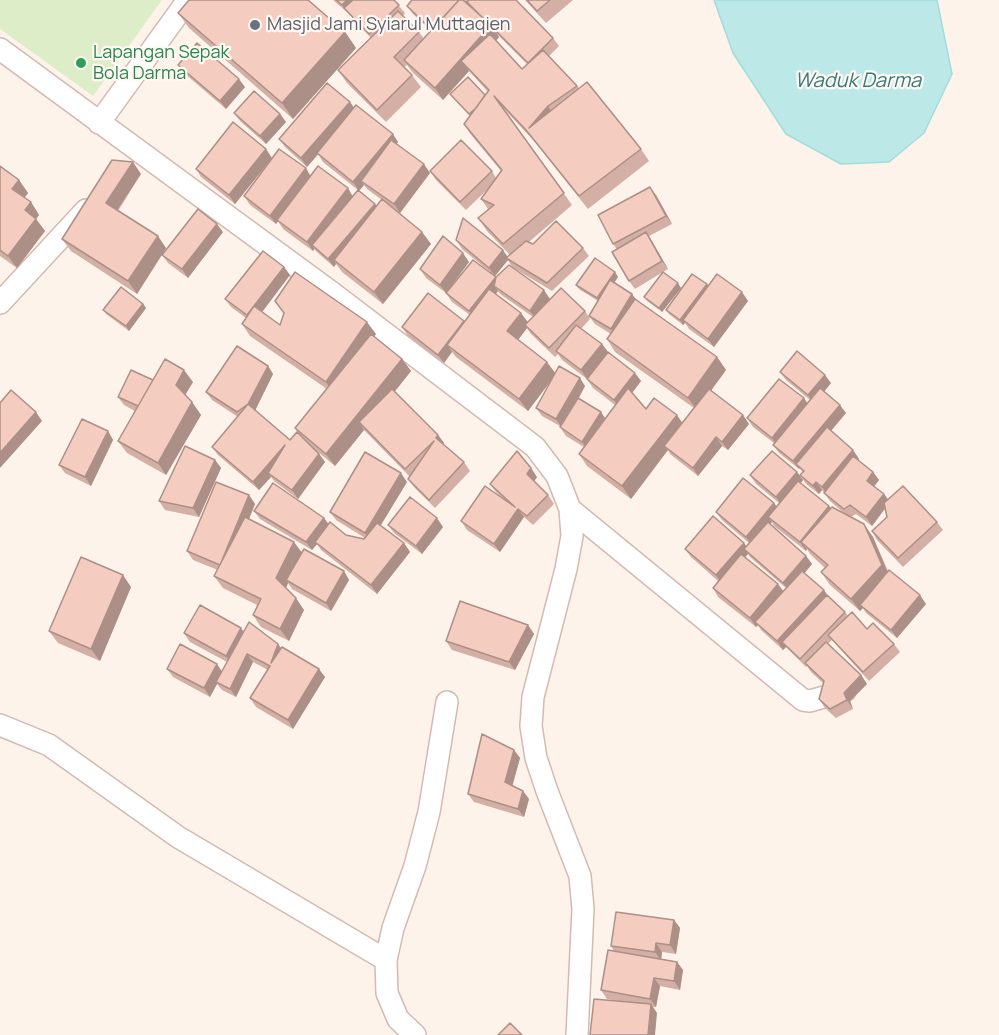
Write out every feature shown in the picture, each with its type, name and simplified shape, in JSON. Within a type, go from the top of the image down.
[{"type":"street","points":[[99,123],[188,0]]},
{"type":"street","points":[[0,49],[99,123],[133,159],[321,285],[535,447],[557,476],[570,509],[572,536],[566,569],[533,697],[531,726],[536,758],[580,876],[583,909],[577,1035]]},
{"type":"street","points":[[0,303],[96,199]]},
{"type":"street","points":[[570,509],[802,700],[810,701],[845,692]]},
{"type":"street","points":[[415,1035],[398,1019],[387,993],[386,960],[393,928],[415,866],[429,812],[447,702]]},
{"type":"street","points":[[0,725],[49,745],[178,837],[386,960]]},
{"type":"green space","name":"Lapangan Sepak Bola Darma","points":[[0,0],[162,0],[93,96],[0,29]]},
{"type":"water","name":"Waduk Darma","points":[[714,0],[937,0],[952,74],[924,133],[889,162],[841,164],[786,134],[733,53]]},
{"type":"building","points":[[189,0],[308,0],[345,32],[282,103],[178,13]]},
{"type":"building","points":[[336,0],[347,0],[342,5]]},
{"type":"building","points":[[353,0],[394,0],[399,5],[369,34],[344,8]]},
{"type":"building","points":[[412,0],[459,0],[432,30],[407,6]]},
{"type":"building","points":[[459,0],[463,0],[491,25],[435,88],[404,60]]},
{"type":"building","points":[[469,0],[516,0],[553,38],[528,63],[467,2]]},
{"type":"building","points":[[527,0],[550,0],[537,11]]},
{"type":"building","points":[[398,11],[419,32],[394,57],[412,75],[377,110],[338,70]]},
{"type":"building","points":[[490,34],[522,69],[543,50],[577,86],[548,106],[529,128],[587,82],[641,149],[579,196],[526,130],[494,96],[564,193],[503,244],[478,218],[494,205],[481,199],[502,170],[464,124],[489,90],[461,61]]},
{"type":"building","points":[[197,43],[239,79],[220,101],[178,65]]},
{"type":"building","points":[[468,77],[485,95],[469,114],[450,94]]},
{"type":"building","points":[[327,83],[350,102],[301,158],[279,139]]},
{"type":"building","points":[[254,91],[280,114],[260,136],[234,113]]},
{"type":"building","points":[[356,105],[393,134],[353,182],[317,153]]},
{"type":"building","points":[[233,122],[266,149],[229,195],[196,169]]},
{"type":"building","points":[[391,140],[424,164],[394,204],[361,181]]},
{"type":"building","points":[[461,140],[492,171],[460,202],[430,171]]},
{"type":"building","points":[[279,149],[306,168],[270,216],[244,196]]},
{"type":"building","points":[[112,160],[133,162],[106,203],[158,236],[128,281],[62,239]]},
{"type":"building","points":[[0,166],[19,180],[12,189],[31,202],[25,210],[36,219],[8,256],[0,250]]},
{"type":"building","points":[[318,166],[348,188],[307,242],[277,220]]},
{"type":"building","points":[[650,187],[666,216],[613,244],[598,215]]},
{"type":"building","points":[[358,190],[375,204],[328,259],[312,245]]},
{"type":"building","points":[[382,199],[422,232],[374,292],[334,260]]},
{"type":"building","points":[[198,209],[217,224],[182,269],[162,255]]},
{"type":"building","points":[[463,218],[503,250],[489,268],[456,240]]},
{"type":"building","points":[[556,221],[583,248],[547,283],[506,258],[526,241],[533,244]]},
{"type":"building","points":[[646,232],[662,261],[629,281],[612,252]]},
{"type":"building","points":[[443,236],[463,253],[440,285],[420,269]]},
{"type":"building","points":[[263,251],[284,267],[247,315],[225,299]]},
{"type":"building","points":[[595,258],[615,272],[597,298],[576,285]]},
{"type":"building","points":[[473,260],[496,277],[469,311],[446,293]]},
{"type":"building","points":[[509,265],[544,290],[530,311],[494,286],[496,277]]},
{"type":"building","points":[[295,272],[367,322],[326,382],[242,324],[254,306],[280,325],[284,313],[275,301]]},
{"type":"building","points":[[663,272],[678,283],[659,308],[644,297]]},
{"type":"building","points":[[692,274],[707,284],[680,320],[666,310]]},
{"type":"building","points":[[717,274],[742,292],[708,339],[683,320]]},
{"type":"building","points":[[610,280],[632,294],[611,329],[589,316]]},
{"type":"building","points":[[121,287],[143,304],[126,326],[103,310]]},
{"type":"building","points":[[561,288],[585,311],[549,348],[525,325]]},
{"type":"building","points":[[489,289],[521,313],[507,331],[547,362],[519,399],[447,345]]},
{"type":"building","points":[[428,293],[464,321],[438,355],[402,327]]},
{"type":"building","points":[[635,299],[717,357],[688,398],[607,339]]},
{"type":"building","points":[[576,325],[602,344],[581,370],[556,351]]},
{"type":"building","points":[[371,334],[402,359],[326,454],[295,428]]},
{"type":"building","points":[[237,346],[268,366],[248,404],[237,412],[206,392]]},
{"type":"building","points":[[797,351],[825,375],[808,395],[780,372]]},
{"type":"building","points":[[608,352],[635,373],[614,400],[587,379]]},
{"type":"building","points":[[165,359],[184,370],[176,385],[192,402],[158,463],[118,441]]},
{"type":"building","points":[[559,366],[580,378],[556,419],[536,408]]},
{"type":"building","points":[[131,370],[153,380],[138,406],[118,397]]},
{"type":"building","points":[[779,379],[804,398],[772,438],[747,418]]},
{"type":"building","points":[[628,388],[646,409],[654,398],[677,415],[622,486],[579,454]]},
{"type":"building","points":[[820,388],[840,405],[793,461],[773,445]]},
{"type":"building","points":[[392,389],[438,435],[436,438],[464,462],[429,500],[408,479],[434,441],[405,469],[359,422]]},
{"type":"building","points":[[709,389],[743,415],[722,442],[716,437],[693,468],[664,446]]},
{"type":"building","points":[[11,390],[36,412],[0,453],[0,403]]},
{"type":"building","points":[[578,398],[601,412],[582,442],[560,427]]},
{"type":"building","points":[[248,404],[290,440],[297,432],[319,454],[292,490],[268,473],[285,445],[253,482],[212,447]]},
{"type":"building","points":[[82,419],[108,431],[85,477],[59,465]]},
{"type":"building","points":[[827,427],[853,450],[822,487],[816,482],[813,486],[800,475],[804,471],[796,464]]},
{"type":"building","points":[[185,446],[215,460],[193,508],[159,501]]},
{"type":"building","points":[[517,451],[531,468],[527,474],[548,495],[527,516],[518,509],[494,544],[461,521],[485,486],[515,507],[490,484]]},
{"type":"building","points":[[772,451],[797,472],[776,497],[750,475]]},
{"type":"building","points":[[365,452],[401,473],[365,533],[330,512]]},
{"type":"building","points":[[853,456],[873,472],[867,481],[884,494],[866,517],[850,505],[844,509],[824,493]]},
{"type":"building","points":[[743,478],[774,503],[746,537],[716,512]]},
{"type":"building","points":[[798,481],[829,506],[800,542],[768,517]]},
{"type":"building","points":[[216,482],[249,495],[220,565],[187,551]]},
{"type":"building","points":[[273,483],[324,518],[306,542],[254,511]]},
{"type":"building","points":[[903,486],[937,522],[898,558],[872,531],[887,517],[884,503]]},
{"type":"building","points":[[410,497],[437,518],[416,546],[388,525]]},
{"type":"building","points":[[832,507],[864,524],[882,565],[851,599],[821,572],[828,565],[801,542]]},
{"type":"building","points":[[713,516],[744,543],[716,575],[685,549]]},
{"type":"building","points":[[245,517],[294,542],[276,578],[296,598],[280,629],[253,615],[261,599],[214,576]]},
{"type":"building","points":[[330,522],[346,535],[364,539],[377,523],[404,543],[371,585],[315,542]]},
{"type":"building","points":[[768,522],[806,556],[783,583],[744,549]]},
{"type":"building","points":[[304,549],[344,571],[326,603],[286,580]]},
{"type":"building","points":[[741,554],[778,584],[750,618],[713,588]]},
{"type":"building","points":[[81,557],[123,575],[91,649],[49,631]]},
{"type":"building","points":[[889,570],[920,595],[891,630],[860,605]]},
{"type":"building","points":[[802,571],[824,590],[777,641],[755,622]]},
{"type":"building","points":[[827,595],[845,612],[800,659],[782,642]]},
{"type":"building","points":[[460,601],[528,625],[509,662],[446,641]]},
{"type":"building","points":[[200,605],[241,628],[226,656],[184,633]]},
{"type":"building","points":[[852,612],[867,629],[873,623],[894,644],[863,672],[828,635]]},
{"type":"building","points":[[249,622],[278,644],[271,663],[282,647],[319,669],[288,720],[250,698],[270,666],[247,654],[230,689],[216,682]]},
{"type":"building","points":[[826,642],[861,675],[844,693],[847,700],[830,709],[819,699],[824,681],[805,663]]},
{"type":"building","points":[[180,644],[217,664],[204,688],[167,669]]},
{"type":"building","points":[[482,734],[514,750],[505,782],[523,791],[518,809],[468,794]]},
{"type":"building","points":[[616,912],[674,920],[670,945],[656,943],[655,952],[611,946]]},
{"type":"building","points":[[608,950],[677,962],[674,981],[654,978],[650,999],[601,990]]},
{"type":"building","points":[[594,999],[651,1004],[648,1035],[590,1035]]},
{"type":"building","points":[[510,1023],[522,1035],[498,1035]]},
{"type":"place","name":"Masjid Jami Syiarul Muttaqien","points":[[255,25]]},
{"type":"place","name":"Lapangan Sepak Bola Darma","points":[[81,63]]}]
